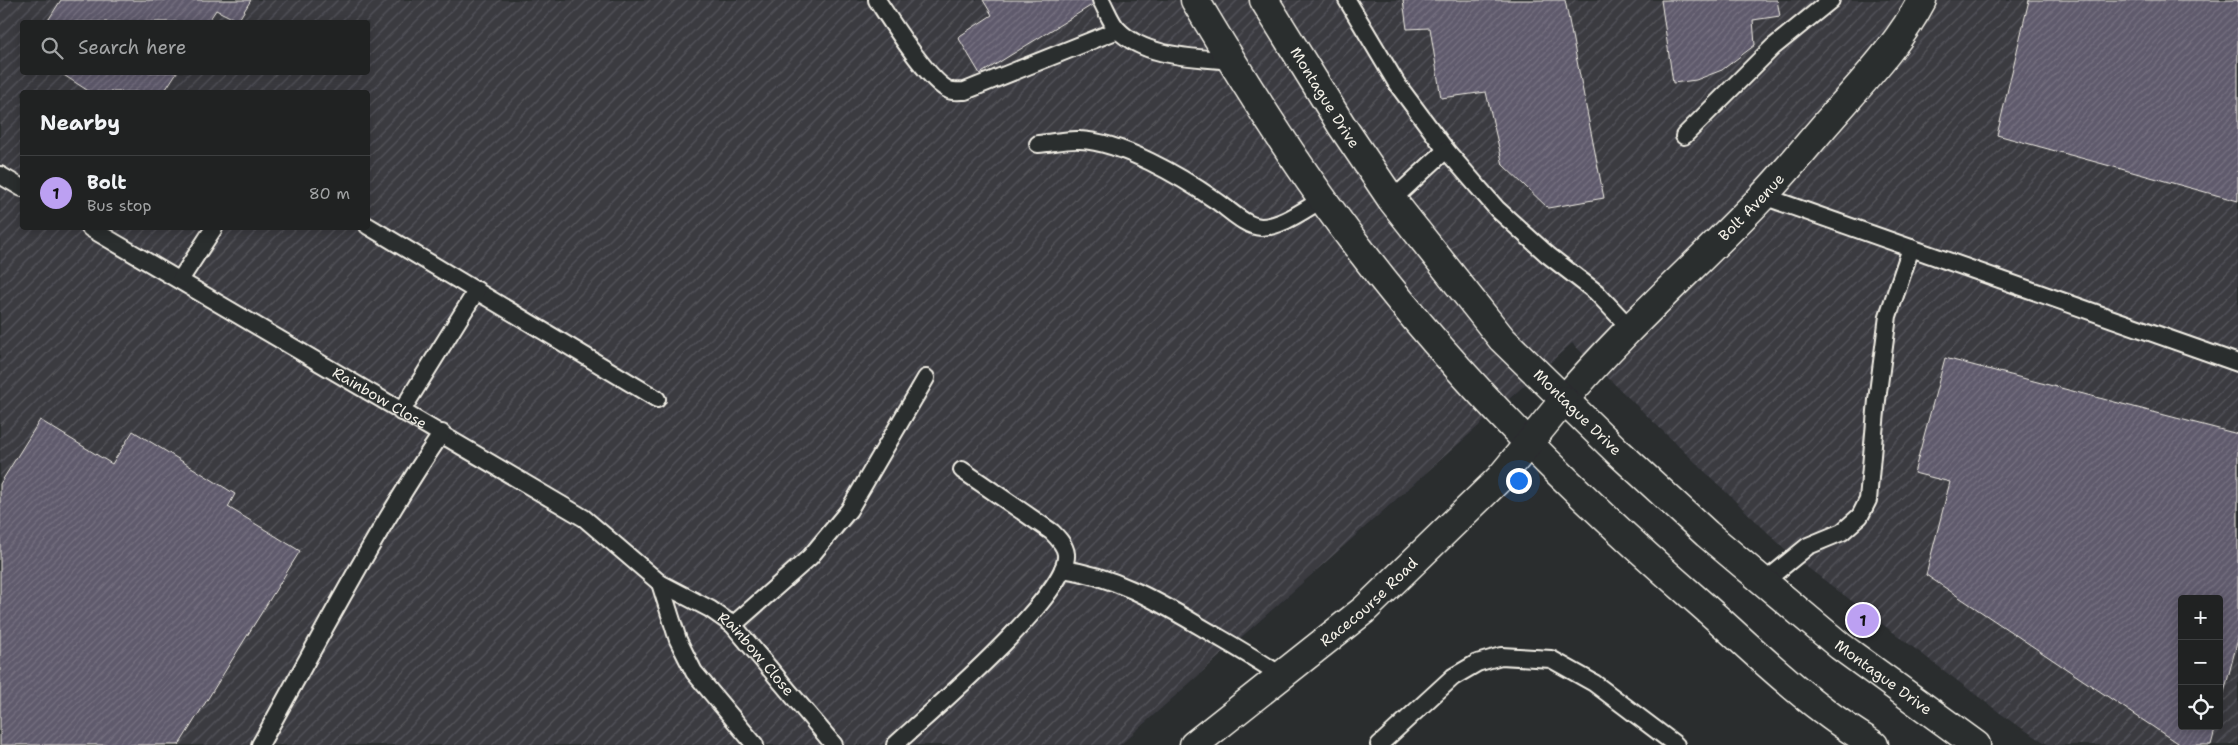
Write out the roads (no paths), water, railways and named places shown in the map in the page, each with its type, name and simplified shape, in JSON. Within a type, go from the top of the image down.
[{"type":"main road","points":[[1195,0],[1231,61],[1323,199],[1361,252],[1458,368],[1528,443],[1656,565],[1798,690],[1824,711],[1874,745]]},
{"type":"main road","name":"Montague Drive","points":[[1264,0],[1342,126],[1392,200],[1502,339],[1564,400],[1701,528],[1840,646],[1974,744]]},
{"type":"main road","name":"Bolt Avenue","points":[[1564,400],[1591,368],[1630,328],[1763,196],[1878,64],[1911,20],[1922,0]]},
{"type":"main road","name":"Racecourse Road","points":[[1194,745],[1364,610],[1500,478],[1564,400]]},
{"type":"lane","points":[[877,0],[920,61],[934,77],[949,90],[965,92],[1118,30]]},
{"type":"lane","points":[[1101,0],[1118,30],[1145,48],[1180,56],[1231,61]]},
{"type":"lane","points":[[1347,0],[1397,84],[1446,150],[1497,209],[1548,255],[1596,292],[1630,328]]},
{"type":"lane","points":[[1684,136],[1773,47],[1831,0]]},
{"type":"lane","points":[[1038,144],[1080,140],[1117,146],[1150,162],[1214,199],[1247,222],[1260,227],[1276,224],[1323,199]]},
{"type":"lane","points":[[1392,200],[1446,150]]},
{"type":"lane","points":[[0,175],[20,187]]},
{"type":"lane","points":[[1763,196],[2238,363]]},
{"type":"lane","points":[[370,227],[657,399]]},
{"type":"lane","name":"Rainbow Close","points":[[93,230],[584,518],[660,583],[710,608],[733,624],[834,745]]},
{"type":"lane","points":[[180,280],[213,230]]},
{"type":"lane","points":[[1764,582],[1808,546],[1842,532],[1860,516],[1868,500],[1876,400],[1888,316],[1911,248]]},
{"type":"lane","points":[[401,412],[477,290]]},
{"type":"lane","points":[[733,624],[810,557],[849,510],[926,378]]},
{"type":"lane","points":[[260,745],[384,524],[412,476],[442,433]]},
{"type":"lane","points":[[895,745],[1002,646],[1046,597],[1063,569],[1066,554],[1061,541],[1052,532],[962,470]]},
{"type":"lane","points":[[1063,569],[1086,572],[1145,594],[1252,656],[1282,676]]},
{"type":"lane","points":[[660,583],[678,640],[694,672],[755,745]]},
{"type":"lane","points":[[1379,745],[1453,678],[1477,663],[1501,656],[1551,659],[1594,682],[1676,745]]},
{"type":"place","name":"Bolt","points":[[1863,620]]}]
